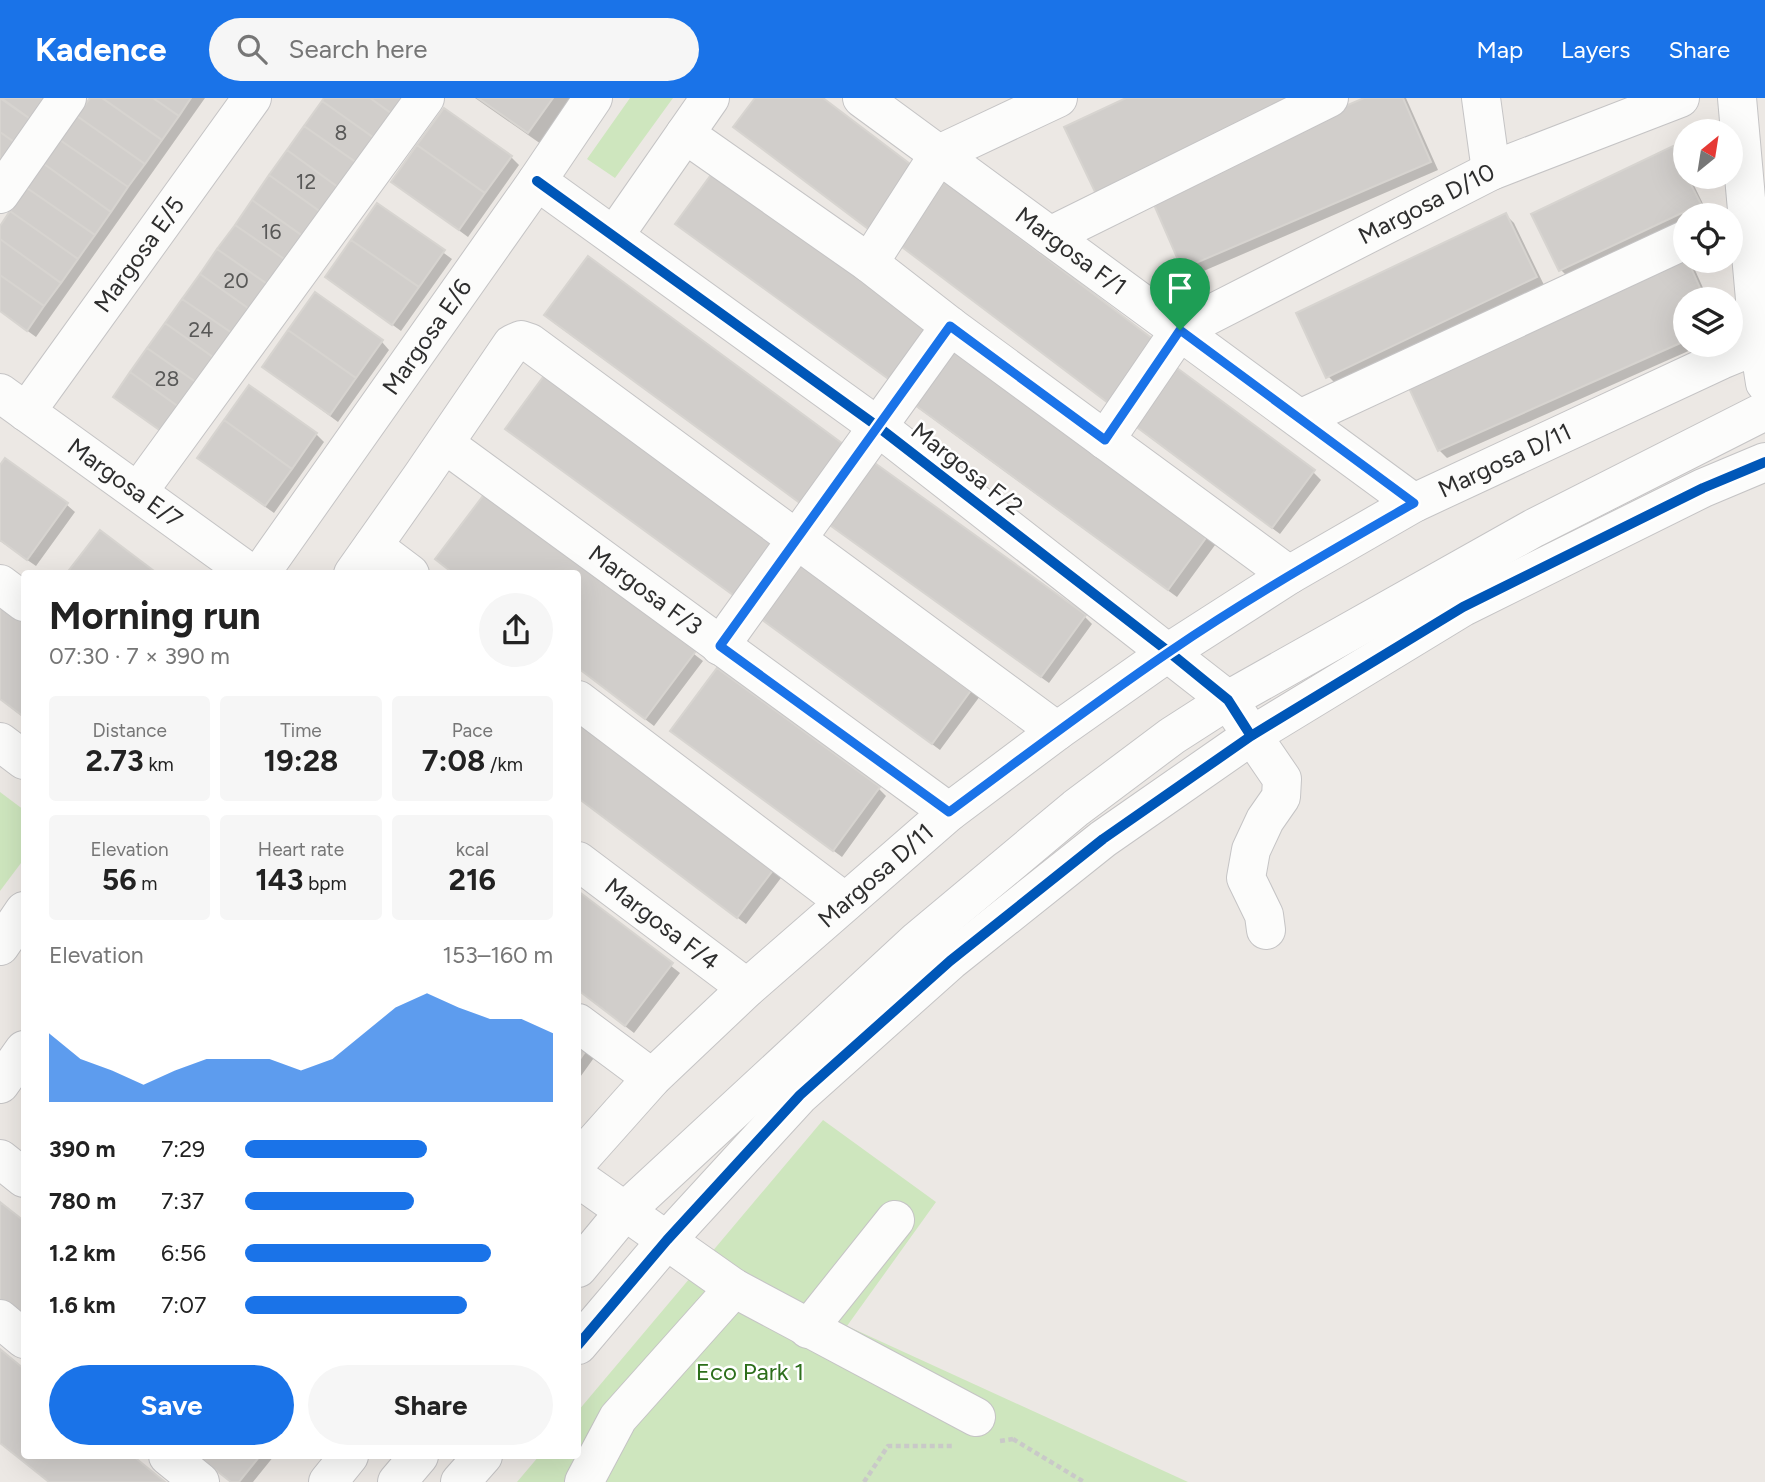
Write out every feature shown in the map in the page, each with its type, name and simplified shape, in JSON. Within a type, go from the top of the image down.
[{"type":"street","points":[[0,194],[67,98]]},
{"type":"street","name":"Margosa E/5","points":[[13,403],[252,98]]},
{"type":"street","points":[[138,492],[425,98]]},
{"type":"street","name":"Margosa E/6","points":[[263,570],[593,98]]},
{"type":"street","points":[[614,236],[710,98]]},
{"type":"street","name":"Margosa F/1","points":[[862,98],[1414,503]]},
{"type":"street","points":[[869,262],[939,154],[1058,98]]},
{"type":"street","points":[[1050,236],[1329,98]]},
{"type":"street","points":[[1481,98],[1491,170]]},
{"type":"street","name":"Margosa D/10","points":[[1180,330],[1609,111],[1681,98]]},
{"type":"street","points":[[1737,98],[1739,203]]},
{"type":"street","points":[[685,134],[869,262],[950,326],[1289,575]]},
{"type":"street","name":"Margosa F/2","points":[[537,181],[877,426],[1228,700],[1282,779],[1281,797],[1265,820],[1251,850],[1246,878],[1264,915],[1266,930]]},
{"type":"street","points":[[1743,237],[1762,343],[1765,383]]},
{"type":"street","points":[[1300,419],[1673,246]]},
{"type":"street","points":[[720,646],[950,326]]},
{"type":"street","points":[[1105,440],[1180,330]]},
{"type":"street","points":[[397,570],[363,560],[512,344],[521,340],[530,343],[1057,731]]},
{"type":"street","name":"Margosa D/11","points":[[581,1158],[652,1079],[747,988],[949,812],[1169,652],[1289,575],[1414,503],[1708,365],[1762,343]]},
{"type":"street","name":"Margosa E/7","points":[[13,403],[245,570]]},
{"type":"street","points":[[581,1264],[625,1211],[918,940],[1076,808],[1172,736],[1228,700],[1534,528],[1765,411]]},
{"type":"street","name":"Margosa F/3","points":[[444,444],[949,812]]},
{"type":"street","points":[[581,1341],[667,1240],[800,1095],[950,961],[1103,839],[1251,736],[1463,607],[1703,488],[1765,462]]},
{"type":"street","points":[[0,584],[21,600]]},
{"type":"street","points":[[581,702],[845,902]]},
{"type":"street","points":[[0,742],[21,758]]},
{"type":"street","name":"Margosa F/4","points":[[581,863],[747,988]]},
{"type":"street","points":[[0,946],[21,915]]},
{"type":"street","points":[[581,1025],[652,1079]]},
{"type":"street","points":[[0,1084],[21,1054]]},
{"type":"street","points":[[0,1159],[21,1176]]},
{"type":"street","points":[[581,1180],[734,1288],[808,1329],[976,1435]]},
{"type":"street","points":[[808,1329],[895,1220]]},
{"type":"street","points":[[584,1482],[618,1418],[734,1288]]},
{"type":"street","points":[[0,1319],[21,1336]]},
{"type":"street","points":[[172,1459],[200,1482]]},
{"type":"street","points":[[328,1482],[347,1459]]},
{"type":"street","points":[[397,1482],[416,1459]]},
{"type":"street","points":[[460,1482],[479,1459]]},
{"type":"path","points":[[864,1482],[888,1446],[976,1435],[1013,1439],[1084,1482]]},
{"type":"green space","points":[[630,98],[673,98],[615,178],[587,159]]},
{"type":"green space","points":[[0,792],[21,808],[21,863],[0,891]]},
{"type":"green space","name":"Eco Park 1","points":[[823,1120],[936,1202],[847,1326],[1188,1482],[517,1482],[536,1459],[581,1459],[581,1407]]},
{"type":"building","points":[[0,98],[43,128],[27,151],[0,132]]},
{"type":"building","points":[[1,98],[52,98],[43,128]]},
{"type":"building","points":[[90,98],[102,98],[162,140],[145,164],[77,116]]},
{"type":"building","points":[[102,98],[153,98],[179,116],[162,140]]},
{"type":"building","points":[[153,98],[191,98],[179,116]]},
{"type":"building","points":[[324,98],[370,98],[395,116],[377,140],[322,101]]},
{"type":"building","points":[[370,98],[407,98],[395,116]]},
{"type":"building","points":[[478,98],[553,98],[528,133]]},
{"type":"building","points":[[755,98],[823,98],[918,170],[871,231],[733,127]]},
{"type":"building","points":[[1126,98],[1300,98],[1096,194],[1064,127]]},
{"type":"building","points":[[1364,98],[1403,98],[1431,162],[1182,269],[1148,191]]},
{"type":"building","points":[[322,101],[377,140],[360,165],[304,126]]},
{"type":"building","points":[[444,108],[512,156],[485,193],[417,145]]},
{"type":"building","points":[[77,116],[145,164],[128,187],[60,140]]},
{"type":"building","points":[[304,126],[360,165],[342,190],[287,150]]},
{"type":"building","points":[[0,132],[27,151],[0,168]]},
{"type":"building","points":[[60,140],[128,187],[111,212],[44,164]]},
{"type":"building","points":[[417,145],[485,193],[459,230],[391,182]]},
{"type":"building","points":[[1673,146],[1673,189],[1693,189],[1700,203],[1673,203],[1673,217],[1559,271],[1531,214]]},
{"type":"building","points":[[287,150],[342,190],[325,215],[269,175]]},
{"type":"building","points":[[44,164],[111,212],[95,235],[27,188]]},
{"type":"building","points":[[716,168],[930,324],[890,380],[675,224]]},
{"type":"building","points":[[269,175],[325,215],[307,239],[252,200]]},
{"type":"building","points":[[945,181],[1158,343],[1111,405],[898,244]]},
{"type":"building","points":[[27,188],[95,235],[78,259],[10,211]]},
{"type":"building","points":[[252,200],[307,239],[290,263],[235,225]]},
{"type":"building","points":[[377,203],[445,250],[419,287],[351,240]]},
{"type":"building","points":[[10,211],[78,259],[61,283],[0,239],[0,226]]},
{"type":"building","points":[[1506,213],[1537,277],[1326,378],[1296,313]]},
{"type":"building","points":[[235,225],[290,263],[273,288],[217,249]]},
{"type":"building","points":[[0,239],[61,283],[44,306],[0,275]]},
{"type":"building","points":[[351,240],[419,287],[392,325],[325,277]]},
{"type":"building","points":[[217,249],[273,288],[255,313],[200,274]]},
{"type":"building","points":[[588,256],[843,444],[800,503],[544,315]]},
{"type":"building","points":[[1673,266],[1673,273],[1693,273],[1700,287],[1673,287],[1673,346],[1438,451],[1403,375]]},
{"type":"building","points":[[200,274],[255,313],[238,337],[182,299]]},
{"type":"building","points":[[0,275],[44,306],[27,331],[0,311]]},
{"type":"building","points":[[315,292],[383,340],[356,378],[288,330]]},
{"type":"building","points":[[182,299],[238,337],[220,362],[165,323]]},
{"type":"building","points":[[165,323],[220,362],[203,387],[147,348]]},
{"type":"building","points":[[288,330],[356,378],[330,415],[262,367]]},
{"type":"building","points":[[947,339],[1211,531],[1168,590],[904,397]]},
{"type":"building","points":[[147,348],[203,387],[186,412],[130,372]]},
{"type":"building","points":[[1177,368],[1315,470],[1272,528],[1134,425]]},
{"type":"building","points":[[549,369],[784,540],[740,600],[505,429]]},
{"type":"building","points":[[130,372],[186,412],[168,436],[113,397]]},
{"type":"building","points":[[249,385],[317,433],[292,469],[224,420]]},
{"type":"building","points":[[224,420],[292,469],[265,506],[197,458]]},
{"type":"building","points":[[865,456],[1086,615],[1041,677],[820,518]]},
{"type":"building","points":[[5,458],[68,503],[27,560],[0,540],[0,465]]},
{"type":"building","points":[[486,492],[696,651],[645,719],[581,670],[581,570],[449,570],[435,559]]},
{"type":"building","points":[[100,530],[153,570],[69,570]]},
{"type":"building","points":[[804,551],[980,678],[932,744],[757,616]]},
{"type":"building","points":[[0,591],[21,607],[21,715],[0,699]]},
{"type":"building","points":[[717,668],[880,787],[833,851],[670,731]]},
{"type":"building","points":[[581,711],[780,861],[737,918],[581,800]]},
{"type":"building","points":[[581,893],[673,963],[625,1026],[581,992]]},
{"type":"building","points":[[581,1039],[589,1046],[581,1058]]},
{"type":"building","points":[[0,1202],[21,1219],[21,1316],[0,1299]]},
{"type":"building","points":[[0,1349],[21,1366],[21,1459],[137,1459],[165,1482],[49,1482],[0,1443]]},
{"type":"building","points":[[202,1459],[258,1459],[239,1482],[231,1482]]},
{"type":"cycle path","points":[[537,181],[877,426],[1169,652],[1228,700],[1251,736]]},
{"type":"cycle path","points":[[581,1341],[667,1240],[800,1095],[950,961],[1103,839],[1251,736],[1463,607],[1703,488],[1765,462]]},
{"type":"route","points":[[950,326],[1105,440],[1180,330],[1414,503],[1289,575],[1169,652],[949,812],[720,646],[950,326]]}]
